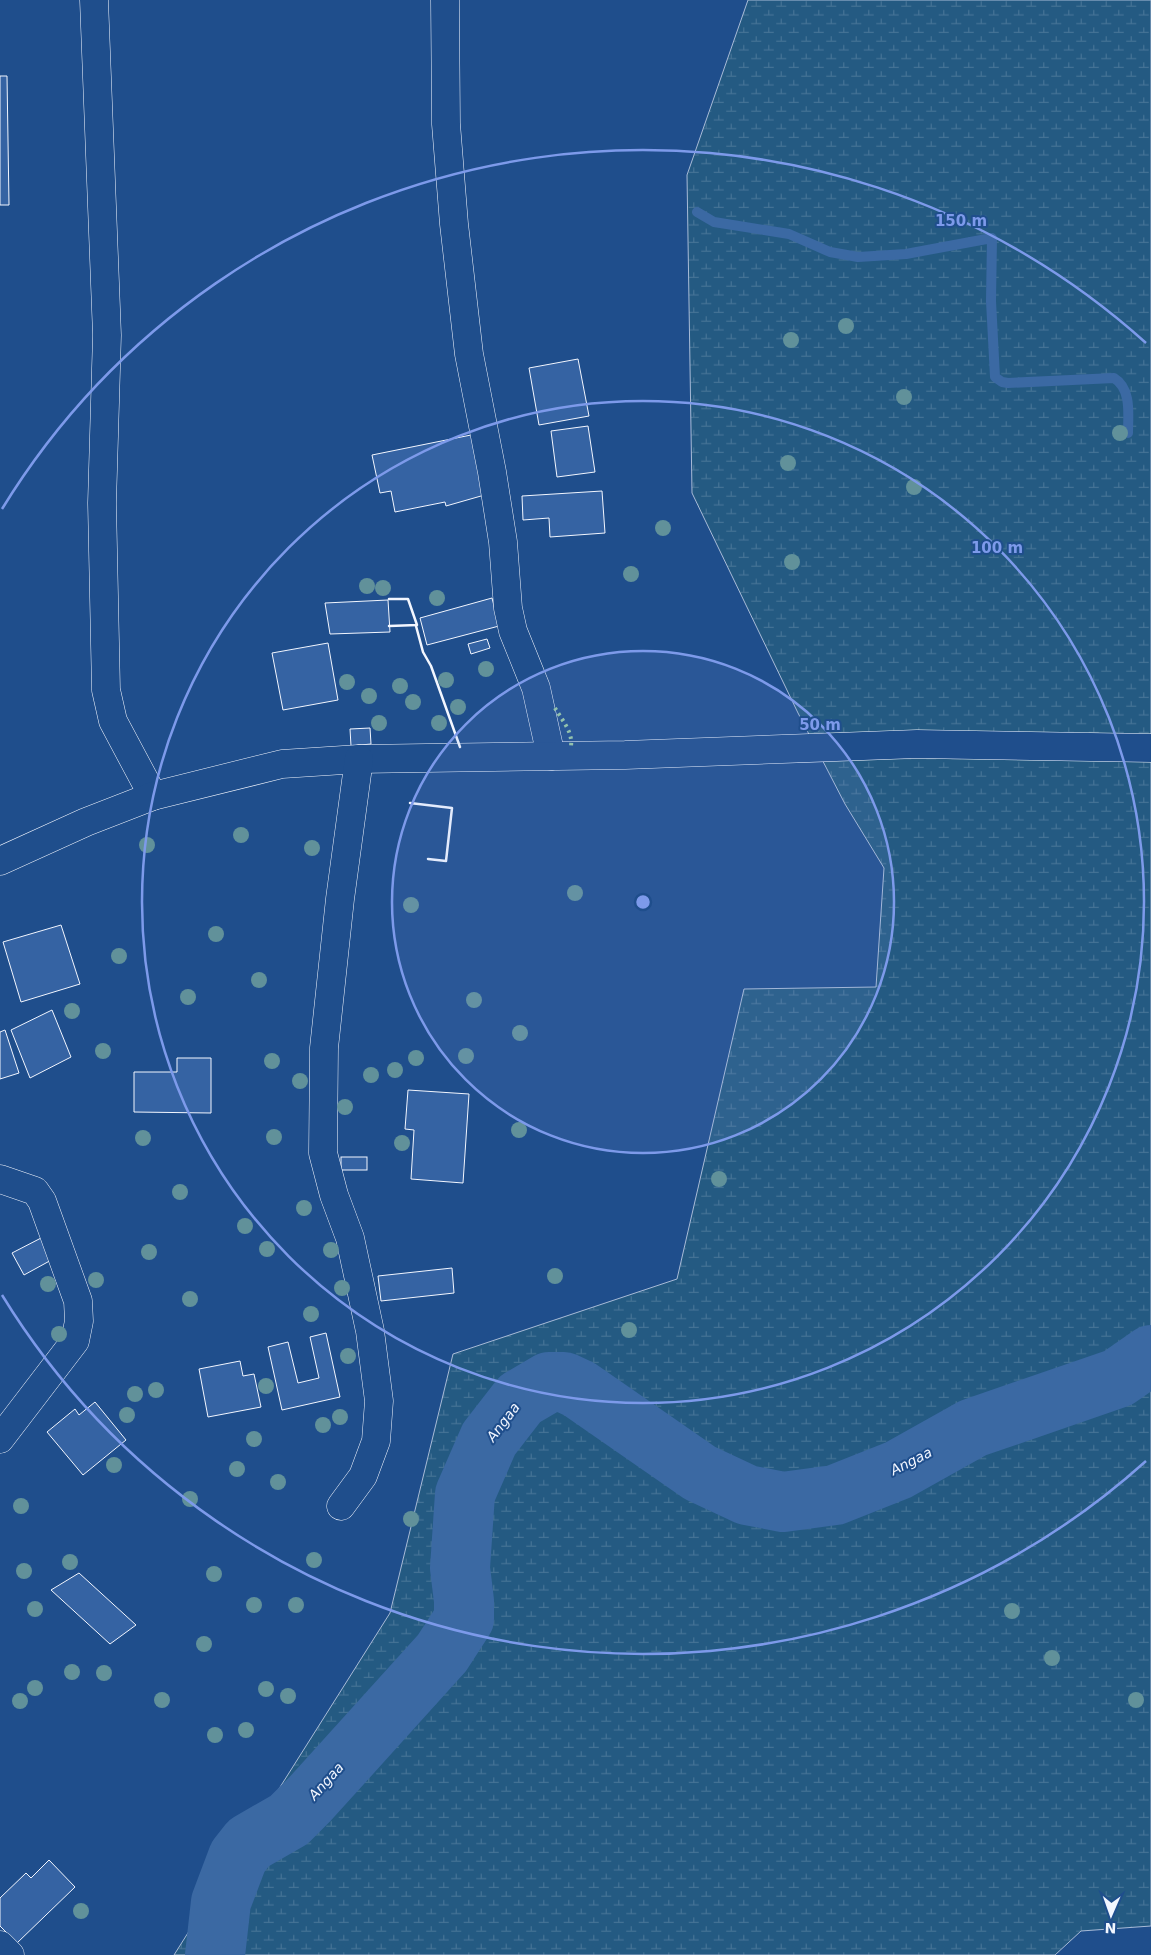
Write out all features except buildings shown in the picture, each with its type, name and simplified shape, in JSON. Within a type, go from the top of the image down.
[{"type":"street","points":[[94,0],[107,335],[102,503],[106,690],[114,721],[153,796]]},
{"type":"street","points":[[445,0],[446,124],[454,224],[469,354],[492,472],[503,542],[508,608],[536,688],[551,756]]},
{"type":"street","points":[[0,861],[86,822],[153,796],[282,764],[359,759],[551,756],[916,744],[1151,748]]},
{"type":"street","points":[[341,1506],[363,1476],[376,1441],[379,1401],[370,1331],[350,1238],[334,1195],[323,1153],[324,1048],[339,909],[359,759]]},
{"type":"street","points":[[0,1179],[35,1192],[42,1201],[78,1301],[79,1321],[74,1341],[0,1439]]},
{"type":"street","points":[[0,1945],[10,1955]]},
{"type":"green space","points":[[748,0],[1151,0],[1151,1926],[1081,1931],[1055,1955],[174,1955],[390,1613],[453,1354],[677,1279],[744,989],[876,987],[884,868],[845,804],[798,713],[692,493],[687,175]]},
{"type":"waterway","points":[[697,212],[714,222],[789,234],[830,252],[858,257],[906,254],[992,238],[991,301],[995,377],[1002,382],[1008,383],[1114,378],[1120,383],[1126,395],[1128,403],[1128,433]]},
{"type":"waterway","name":"Angaa","points":[[215,1955],[221,1902],[238,1857],[249,1843],[289,1820],[310,1799],[442,1653],[464,1619],[460,1568],[465,1494],[489,1439],[520,1399],[549,1382],[564,1382],[579,1389],[700,1473],[747,1495],[783,1502],[835,1495],[898,1470],[973,1428],[1118,1378],[1151,1355]]},
{"type":"hedge","points":[[555,708],[569,731],[571,746]]},
{"type":"wall","points":[[389,599],[408,599],[417,625],[389,626]]},
{"type":"wall","points":[[416,626],[423,652],[431,666],[460,747]]},
{"type":"wall","points":[[410,803],[452,808],[446,861],[428,859]]}]
